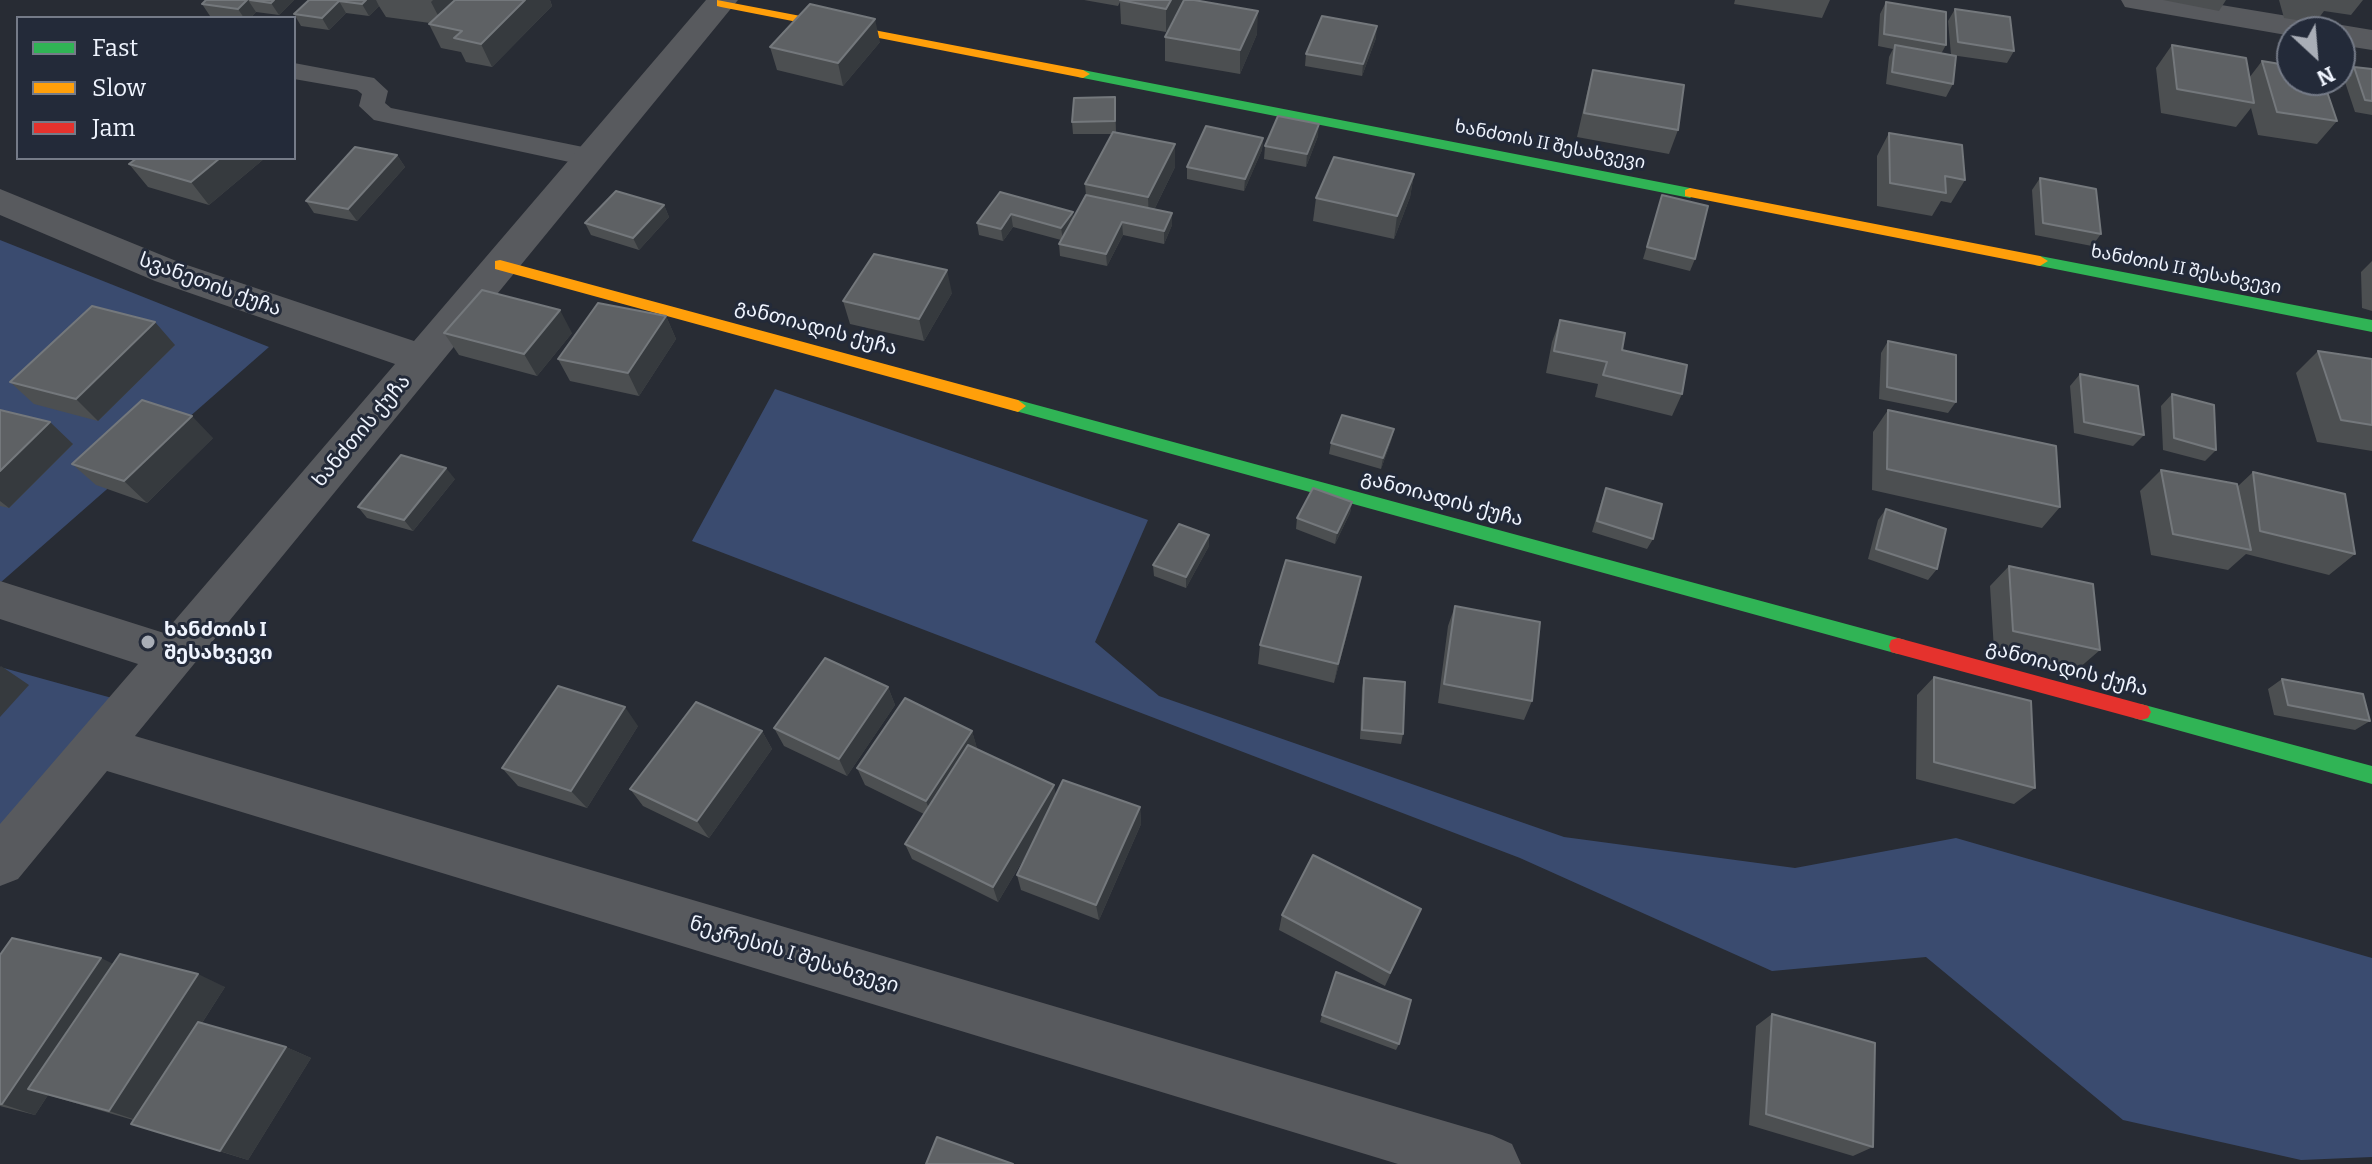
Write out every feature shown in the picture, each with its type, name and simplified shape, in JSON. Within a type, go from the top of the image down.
[{"type":"street","points":[[2136,0],[2276,24]]},
{"type":"street","name":"ხანძთის ქუჩა","points":[[0,862],[423,359],[588,157],[722,1]]},
{"type":"street","name":"ხანძთის II შესახვევი","points":[[722,1],[2372,326]]},
{"type":"street","name":"სვანეთის ქუჩა","points":[[0,201],[168,272],[423,359]]},
{"type":"street","name":"განთიადის ქუჩა","points":[[500,265],[2372,775]]},
{"type":"street","points":[[0,600],[172,655]]},
{"type":"street","name":"ნეკრესის I შესახვევი","points":[[96,746],[1492,1164]]},
{"type":"lane","points":[[296,71],[365,84],[375,91],[372,106],[383,114],[588,157]]},
{"type":"shaded area","points":[[0,240],[269,347],[0,583]]},
{"type":"shaded area","points":[[775,389],[1148,520],[1095,642],[1159,696],[1564,837],[1795,868],[1956,838],[2372,958],[2372,1157],[2301,1160],[2123,1120],[1926,957],[1772,971],[1520,858],[692,541]]},
{"type":"shaded area","points":[[0,667],[112,698],[0,830]]},
{"type":"building","points":[[206,0],[247,0],[238,9],[202,4]]},
{"type":"building","points":[[309,0],[366,0],[362,4],[339,1],[322,18],[294,14]]},
{"type":"building","points":[[455,0],[525,0],[481,44],[454,38],[462,31],[429,24]]},
{"type":"building","points":[[1120,0],[1171,0],[1166,9]]},
{"type":"building","points":[[1184,0],[1258,11],[1240,50],[1165,37]]},
{"type":"building","points":[[1886,2],[1946,12],[1946,45],[1884,34]]},
{"type":"building","points":[[810,4],[875,19],[838,63],[770,47]]},
{"type":"building","points":[[1955,9],[2010,17],[2014,51],[1958,42]]},
{"type":"building","points":[[1322,16],[1377,26],[1363,64],[1306,54]]},
{"type":"building","points":[[1895,45],[1956,56],[1953,84],[1892,72]]},
{"type":"building","points":[[2172,45],[2246,58],[2254,103],[2177,89]]},
{"type":"building","points":[[2262,61],[2276,63],[2276,96],[2328,96],[2337,121],[2277,112]]},
{"type":"building","points":[[2356,67],[2372,69],[2372,101],[2365,100]]},
{"type":"building","points":[[1593,70],[1684,85],[1678,130],[1584,113]]},
{"type":"building","points":[[1115,97],[1115,121],[1072,122],[1074,98]]},
{"type":"building","points":[[1278,116],[1319,124],[1307,154],[1265,146]]},
{"type":"building","points":[[1206,126],[1263,138],[1245,179],[1187,167]]},
{"type":"building","points":[[1113,132],[1175,144],[1148,197],[1085,184]]},
{"type":"building","points":[[1889,133],[1962,145],[1965,180],[1945,176],[1946,193],[1890,183]]},
{"type":"building","points":[[355,147],[397,155],[348,209],[306,201]]},
{"type":"building","points":[[1334,157],[1414,174],[1397,216],[1316,198]]},
{"type":"building","points":[[134,160],[218,160],[191,182],[129,164]]},
{"type":"building","points":[[2040,178],[2096,189],[2101,234],[2043,223]]},
{"type":"building","points":[[616,191],[664,205],[633,238],[585,223]]},
{"type":"building","points":[[1000,192],[1073,212],[1061,228],[1011,214],[1001,229],[977,223]]},
{"type":"building","points":[[1086,195],[1172,213],[1164,231],[1122,222],[1106,254],[1059,244]]},
{"type":"building","points":[[1662,195],[1708,206],[1695,259],[1647,247]]},
{"type":"building","points":[[874,254],[947,270],[919,319],[843,301]]},
{"type":"building","points":[[482,290],[560,310],[524,354],[444,333]]},
{"type":"building","points":[[598,303],[666,316],[628,373],[558,359]]},
{"type":"building","points":[[92,306],[155,322],[76,399],[10,382]]},
{"type":"building","points":[[1560,320],[1625,333],[1622,350],[1687,365],[1682,394],[1603,375],[1607,362],[1554,351]]},
{"type":"building","points":[[1888,341],[1956,355],[1956,402],[1887,387]]},
{"type":"building","points":[[2318,351],[2372,359],[2372,425],[2341,420]]},
{"type":"building","points":[[2080,374],[2138,386],[2144,435],[2084,422]]},
{"type":"building","points":[[2172,394],[2214,405],[2216,450],[2174,438]]},
{"type":"building","points":[[142,400],[192,416],[124,481],[72,464]]},
{"type":"building","points":[[0,410],[50,422],[0,471]]},
{"type":"building","points":[[1888,410],[2056,446],[2060,507],[1887,469]]},
{"type":"building","points":[[1342,415],[1394,429],[1383,458],[1331,443]]},
{"type":"building","points":[[401,455],[446,468],[404,520],[358,507]]},
{"type":"building","points":[[2161,470],[2237,484],[2251,550],[2173,534]]},
{"type":"building","points":[[2253,472],[2345,494],[2355,554],[2260,531]]},
{"type":"building","points":[[1313,488],[1352,502],[1337,533],[1297,518]]},
{"type":"building","points":[[1606,488],[1662,504],[1653,539],[1597,521]]},
{"type":"building","points":[[1886,509],[1946,529],[1937,569],[1876,549]]},
{"type":"building","points":[[1179,524],[1209,535],[1186,577],[1153,565]]},
{"type":"building","points":[[1286,560],[1361,577],[1338,664],[1260,645]]},
{"type":"building","points":[[2009,566],[2093,584],[2100,650],[2013,631]]},
{"type":"building","points":[[1455,606],[1540,622],[1532,701],[1444,684]]},
{"type":"building","points":[[825,658],[888,687],[839,759],[774,728]]},
{"type":"building","points":[[1934,677],[2031,701],[2035,788],[1934,762]]},
{"type":"building","points":[[1364,678],[1405,682],[1403,734],[1362,730]]},
{"type":"building","points":[[2282,679],[2363,694],[2370,721],[2288,705]]},
{"type":"building","points":[[558,686],[625,707],[571,791],[502,768]]},
{"type":"building","points":[[905,698],[972,731],[926,801],[857,768]]},
{"type":"building","points":[[696,702],[762,731],[697,821],[630,789]]},
{"type":"building","points":[[968,745],[1054,785],[993,887],[905,844]]},
{"type":"building","points":[[1063,780],[1140,807],[1096,905],[1017,875]]},
{"type":"building","points":[[1313,855],[1421,909],[1390,973],[1282,915]]},
{"type":"building","points":[[12,938],[101,958],[0,1104],[0,955]]},
{"type":"building","points":[[120,954],[198,974],[109,1111],[28,1089]]},
{"type":"building","points":[[1336,972],[1411,1000],[1399,1044],[1322,1015]]},
{"type":"building","points":[[1772,1014],[1875,1043],[1873,1147],[1766,1114]]},
{"type":"building","points":[[198,1022],[286,1047],[220,1151],[131,1124]]},
{"type":"building","points":[[937,1137],[1013,1164],[926,1164]]},
{"type":"traffic: fast","points":[[1083,74],[1690,193]]},
{"type":"traffic: fast","points":[[2040,261],[2372,326]]},
{"type":"traffic: fast","points":[[1018,406],[1898,646]]},
{"type":"traffic: fast","points":[[2141,712],[2372,775]]},
{"type":"traffic: slow","points":[[721,3],[1083,74]]},
{"type":"traffic: slow","points":[[1690,193],[2040,261]]},
{"type":"traffic: slow","points":[[500,265],[1018,406]]},
{"type":"traffic: jam","points":[[1898,646],[2141,712]]},
{"type":"place","name":"ხანძთის I შესახვევი","points":[[148,642]]}]
